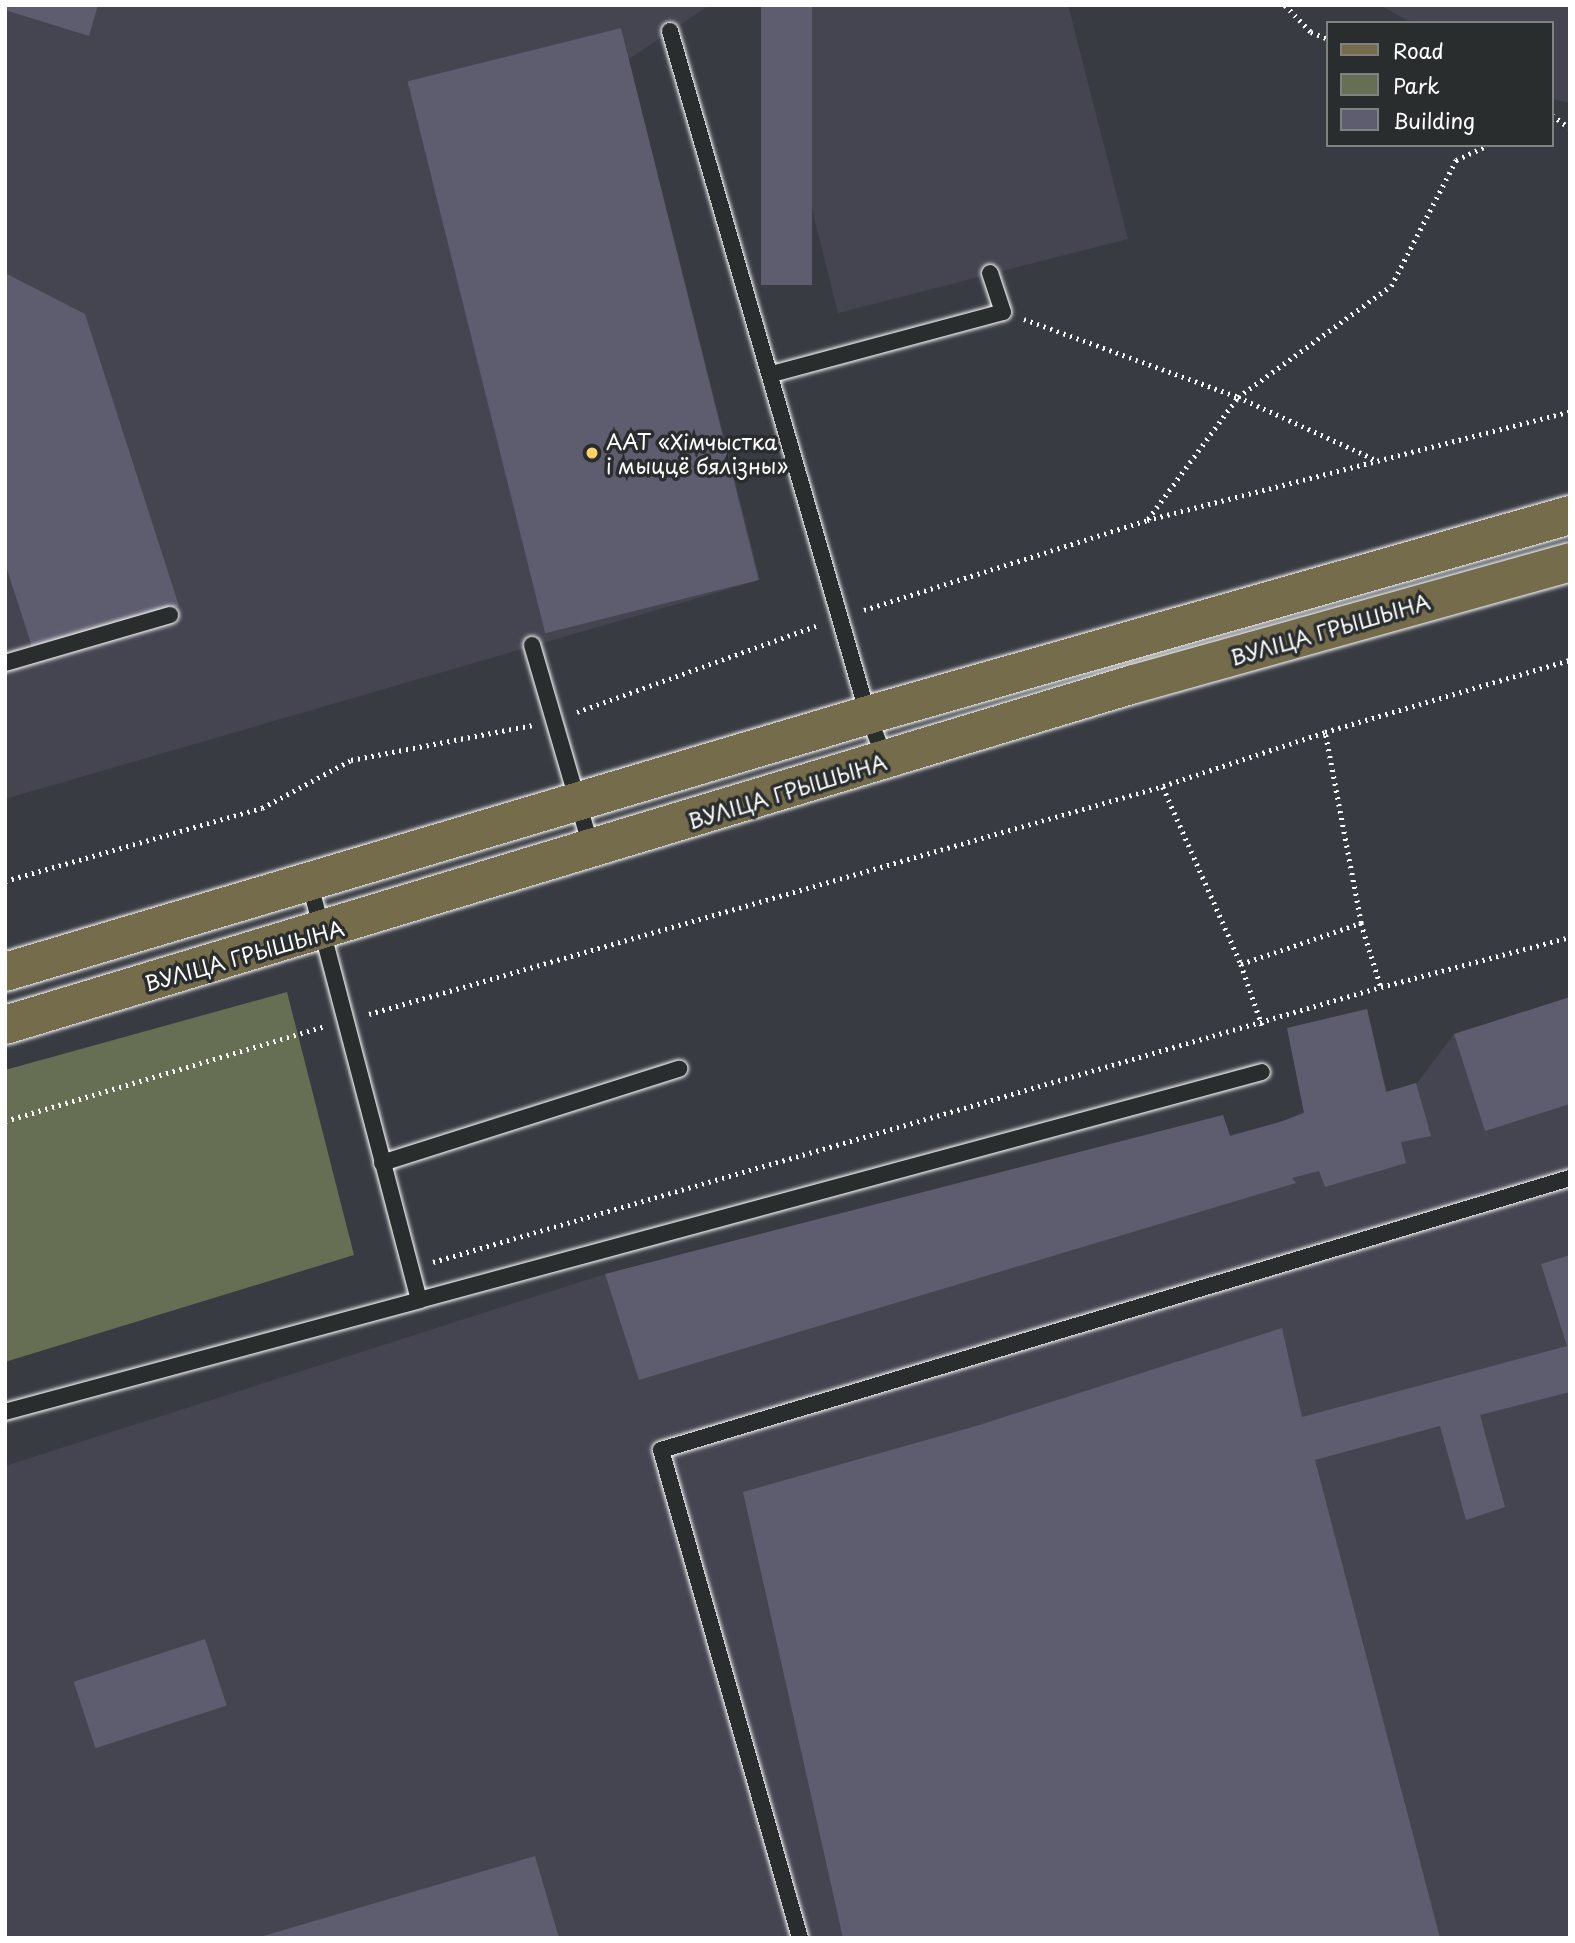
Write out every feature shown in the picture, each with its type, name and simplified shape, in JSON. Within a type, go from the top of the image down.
[{"type":"main road","name":"ВУЛІЦА ГРЫШЫНА","points":[[5,972],[868,715],[1570,515]]},
{"type":"main road","name":"ВУЛІЦА ГРЫШЫНА","points":[[5,1025],[322,933],[1134,684],[1570,562]]},
{"type":"lane","points":[[670,31],[772,374],[868,715],[886,762]]},
{"type":"lane","points":[[772,374],[1003,312],[990,273]]},
{"type":"lane","points":[[5,663],[170,615]]},
{"type":"lane","points":[[532,645],[592,850]]},
{"type":"lane","points":[[309,882],[343,1022],[419,1300]]},
{"type":"lane","points":[[382,1163],[679,1069]]},
{"type":"lane","points":[[5,1412],[1262,1072]]},
{"type":"lane","points":[[800,1938],[661,1450],[1570,1178]]},
{"type":"path","points":[[1285,5],[1311,32],[1326,38]]},
{"type":"path","points":[[1554,116],[1570,128]]},
{"type":"path","points":[[1147,520],[1238,397],[1391,286],[1456,160],[1484,147]]},
{"type":"path","points":[[1003,312],[1238,397],[1377,461]]},
{"type":"path","points":[[5,881],[262,808],[351,760],[555,720],[842,617],[1147,520],[1570,411]]},
{"type":"path","points":[[5,1121],[1163,786],[1325,732],[1570,660]]},
{"type":"path","points":[[1325,732],[1361,923],[1381,988]]},
{"type":"path","points":[[1163,786],[1241,964],[1262,1025]]},
{"type":"path","points":[[1241,964],[1361,923]]},
{"type":"path","points":[[411,1268],[1262,1025],[1381,988],[1570,937]]},
{"type":"shaded area","points":[[5,5],[719,5],[705,8],[629,59],[760,580],[5,799]]},
{"type":"shaded area","points":[[761,5],[1068,5],[1128,239],[838,313]]},
{"type":"shaded area","points":[[1380,5],[1570,5],[1570,103],[1554,99],[1554,21],[1408,21]]},
{"type":"shaded area","points":[[1570,997],[1570,1938],[5,1938],[5,1466],[605,1274],[1223,1115],[1230,1135],[1280,1122],[1304,1112],[1287,1028],[1367,1009],[1387,1092],[1417,1083],[1454,1034]]},
{"type":"green space","points":[[287,992],[354,1255],[5,1362],[5,1070]]},
{"type":"building","points":[[5,5],[98,5],[89,36],[5,10]]},
{"type":"building","points":[[761,5],[812,5],[812,285],[761,285]]},
{"type":"building","points":[[621,28],[759,580],[545,633],[408,81]]},
{"type":"building","points":[[5,273],[85,314],[179,606],[34,653],[5,563]]},
{"type":"building","points":[[1570,997],[1570,1104],[1485,1131],[1454,1034]]},
{"type":"building","points":[[1367,1009],[1386,1092],[1416,1083],[1431,1136],[1401,1142],[1406,1163],[1325,1187],[1319,1171],[1292,1178],[1296,1183],[639,1380],[605,1274],[1223,1115],[1230,1136],[1280,1122],[1304,1113],[1287,1028]]},
{"type":"building","points":[[1570,1255],[1570,1392],[1480,1415],[1505,1507],[1466,1520],[1440,1426],[1315,1460],[1440,1938],[843,1938],[743,1492],[976,1426],[1282,1328],[1302,1417],[1567,1346],[1541,1264]]},
{"type":"building","points":[[205,1639],[227,1706],[95,1748],[74,1682]]},
{"type":"building","points":[[535,1856],[559,1938],[260,1938],[260,1937]]},
{"type":"place","name":"ААТ «Хімчыстка і мыццё бялізны»","points":[[592,453]]}]
